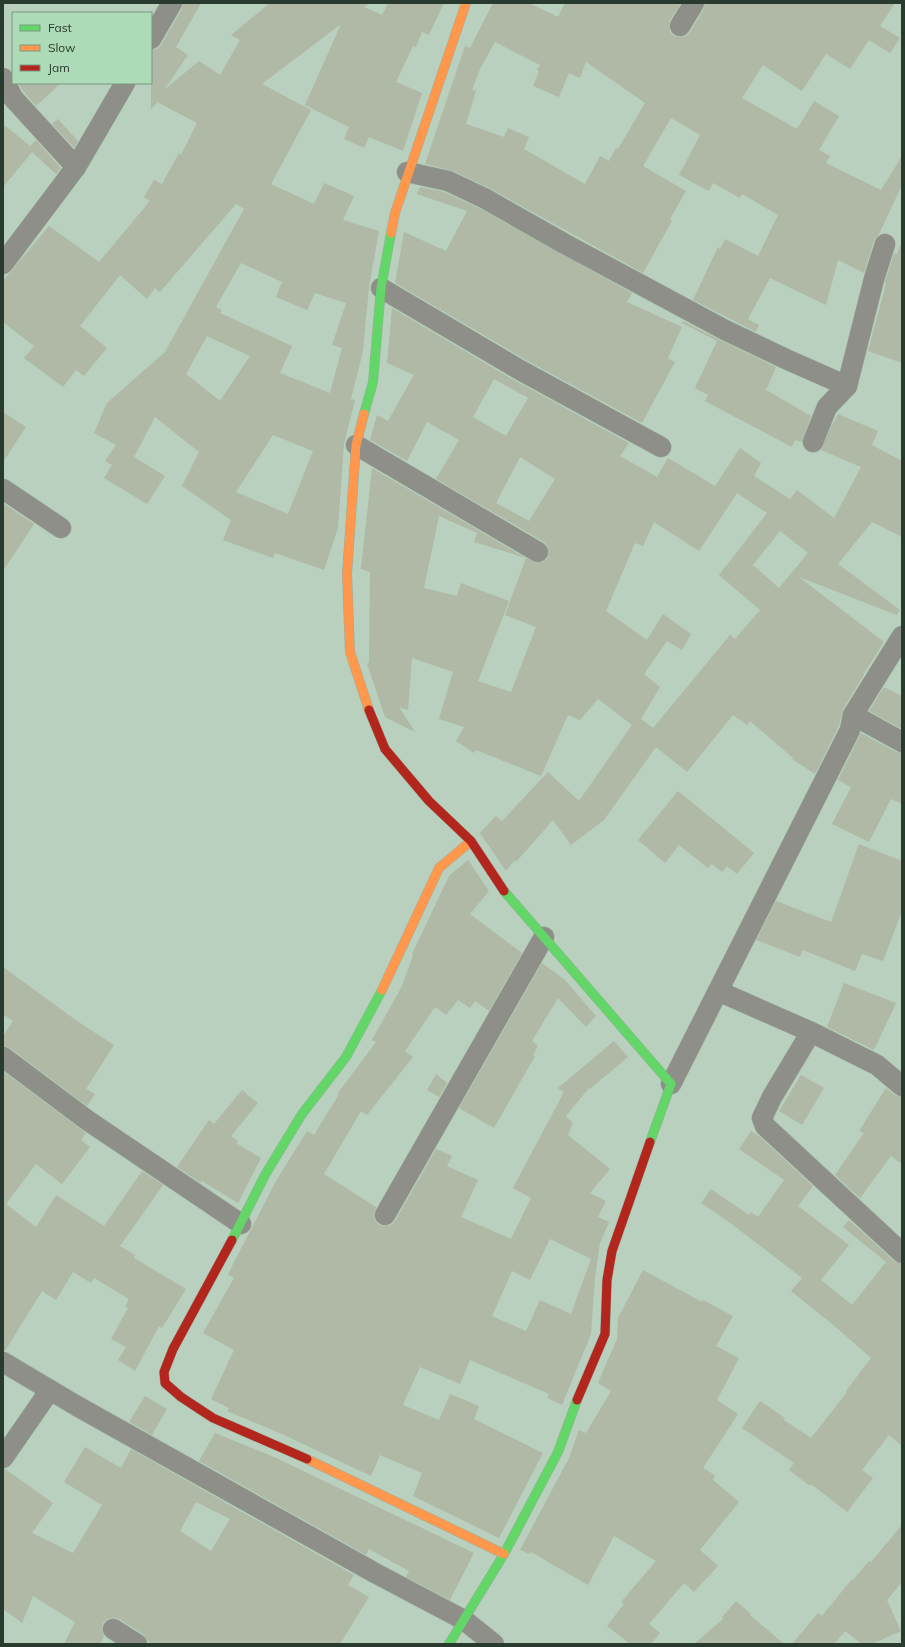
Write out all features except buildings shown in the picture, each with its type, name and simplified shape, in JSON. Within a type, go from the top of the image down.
[{"type":"street","points":[[152,37],[172,3]]},
{"type":"street","points":[[466,3],[407,172],[395,213],[381,288],[372,382],[356,445],[348,574],[350,652],[368,707],[385,748],[429,801],[471,841],[508,898],[544,937],[671,1084]]},
{"type":"street","points":[[680,26],[694,3]]},
{"type":"street","points":[[3,78],[13,98],[76,167]]},
{"type":"street","points":[[3,264],[76,167],[124,84]]},
{"type":"street","points":[[407,172],[448,181],[484,198],[565,244],[725,330],[847,386]]},
{"type":"street","points":[[813,442],[827,407],[847,386],[874,278],[885,244]]},
{"type":"street","points":[[381,288],[520,370],[661,447]]},
{"type":"street","points":[[356,445],[538,552]]},
{"type":"street","points":[[3,489],[61,528]]},
{"type":"street","points":[[449,1644],[504,1554],[558,1452],[572,1412],[605,1334],[607,1280],[612,1251],[671,1084],[850,730],[853,715],[902,636]]},
{"type":"street","points":[[853,715],[902,742]]},
{"type":"street","points":[[471,841],[439,868],[378,997],[346,1057],[302,1114],[265,1175],[241,1224],[173,1349],[164,1372],[165,1383],[181,1397],[212,1418],[286,1449],[504,1554]]},
{"type":"street","points":[[385,1215],[544,937]]},
{"type":"street","points":[[718,991],[810,1032],[876,1065],[902,1086]]},
{"type":"street","points":[[810,1032],[772,1097],[762,1118],[763,1122],[765,1126],[902,1253]]},
{"type":"street","points":[[3,1057],[94,1124],[241,1224]]},
{"type":"street","points":[[3,1362],[375,1573],[464,1620],[494,1644]]},
{"type":"street","points":[[3,1458],[50,1390]]},
{"type":"street","points":[[113,1628],[138,1644]]},
{"type":"traffic: fast","points":[[364,414],[373,382],[381,288],[391,233]]},
{"type":"traffic: fast","points":[[504,891],[671,1084],[650,1142]]},
{"type":"traffic: fast","points":[[232,1240],[265,1175],[302,1114],[346,1057],[382,990]]},
{"type":"traffic: fast","points":[[449,1644],[504,1554],[558,1452],[577,1400]]},
{"type":"traffic: slow","points":[[391,233],[395,213],[466,3]]},
{"type":"traffic: slow","points":[[364,414],[356,445],[347,574],[350,652],[369,710]]},
{"type":"traffic: slow","points":[[382,990],[439,868],[471,841]]},
{"type":"traffic: slow","points":[[307,1459],[504,1554]]},
{"type":"traffic: jam","points":[[369,710],[385,749],[429,801],[471,841],[504,891]]},
{"type":"traffic: jam","points":[[577,1400],[605,1334],[607,1280],[612,1251],[650,1142]]},
{"type":"traffic: jam","points":[[232,1240],[173,1349],[164,1372],[165,1383],[181,1397],[213,1418],[307,1459]]}]
